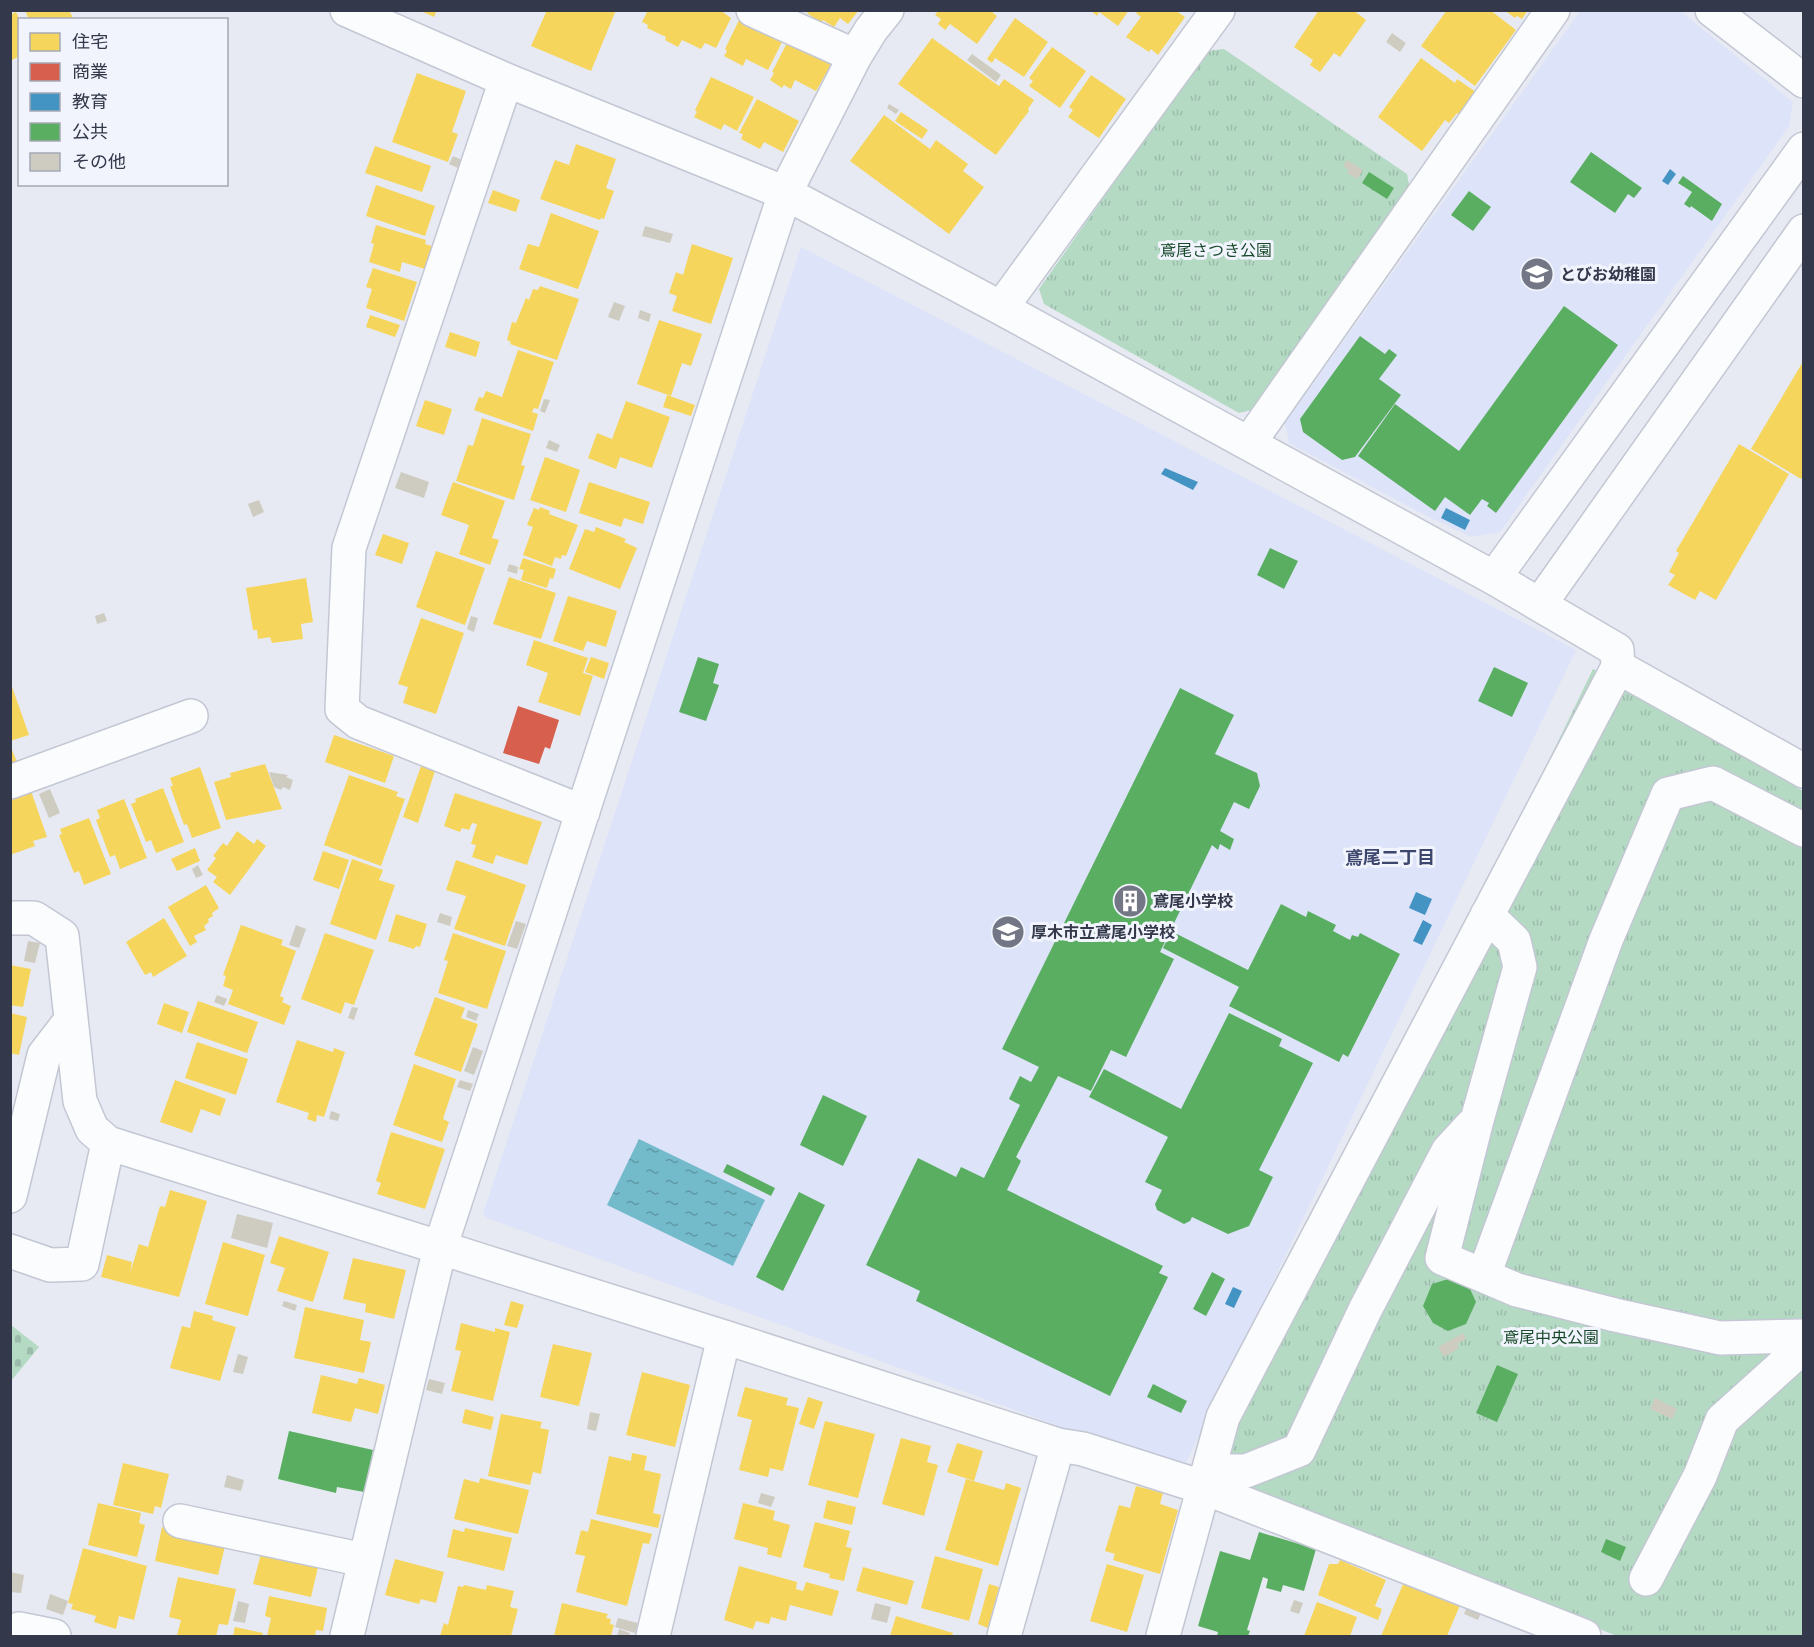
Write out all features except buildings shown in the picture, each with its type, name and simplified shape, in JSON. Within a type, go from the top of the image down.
[{"type":"street","points":[[347,10],[506,80],[785,193],[1249,443],[1494,578],[1617,650],[1618,667],[1223,1417],[1163,1636]]},
{"type":"street","points":[[753,10],[855,56]]},
{"type":"street","points":[[347,1636],[440,1248],[785,193],[855,56],[887,10]]},
{"type":"street","points":[[1001,308],[1218,10]]},
{"type":"street","points":[[1249,443],[1553,10]]},
{"type":"street","points":[[1712,10],[1803,81]]},
{"type":"street","points":[[506,80],[349,548],[342,709],[358,722],[583,812]]},
{"type":"street","points":[[1494,578],[1803,149]]},
{"type":"street","points":[[1540,604],[1803,231]]},
{"type":"street","points":[[1618,667],[1803,771]]},
{"type":"street","points":[[10,782],[191,716]]},
{"type":"street","points":[[1484,1275],[1606,940],[1668,794],[1713,783],[1803,830]]},
{"type":"street","points":[[1487,915],[1514,941],[1520,967],[1442,1258],[1518,1290],[1615,1315],[1720,1338],[1803,1336]]},
{"type":"street","points":[[10,918],[34,918],[62,936],[80,1101],[92,1129],[108,1143],[1058,1445],[1083,1449],[1207,1480],[1584,1636]]},
{"type":"street","points":[[10,1196],[44,1055],[71,1020]]},
{"type":"street","points":[[1207,1480],[1246,1471],[1299,1450],[1365,1310],[1448,1151],[1478,1120]]},
{"type":"street","points":[[10,1251],[50,1265],[82,1264],[108,1143]]},
{"type":"street","points":[[652,1636],[724,1337]]},
{"type":"street","points":[[1646,1579],[1700,1476],[1722,1420],[1803,1346]]},
{"type":"street","points":[[1005,1636],[1058,1445]]},
{"type":"street","points":[[180,1521],[364,1560]]},
{"type":"street","points":[[19,1629],[54,1636]]},
{"type":"shaded area","name":"とびお幼稚園","points":[[1580,11],[1680,11],[1793,102],[1789,126],[1500,532],[1471,537],[1289,443],[1285,423]]},
{"type":"shaded area","name":"厚木市立鳶尾小学校","points":[[801,247],[1576,650],[1182,1471],[487,1218],[483,1214]]},
{"type":"green space","name":"鳶尾さつき公園","points":[[1224,49],[1407,174],[1410,189],[1254,409],[1239,413],[1044,304],[1039,289],[1207,51]]},
{"type":"green space","name":"鳶尾中央公園","points":[[1593,669],[1803,791],[1803,1636],[1617,1636],[1225,1480],[1233,1415]]},
{"type":"green space","points":[[11,1325],[39,1347],[11,1381]]},
{"type":"water","points":[[639,1139],[765,1200],[733,1266],[607,1205]]},
{"type":"place","name":"とびお幼稚園","points":[[1537,274]]},
{"type":"place","name":"鳶尾小学校","points":[[1130,901]]},
{"type":"place","name":"厚木市立鳶尾小学校","points":[[1008,932]]},
{"type":"district","name":"鳶尾二丁目","points":[[1390,857]]}]
